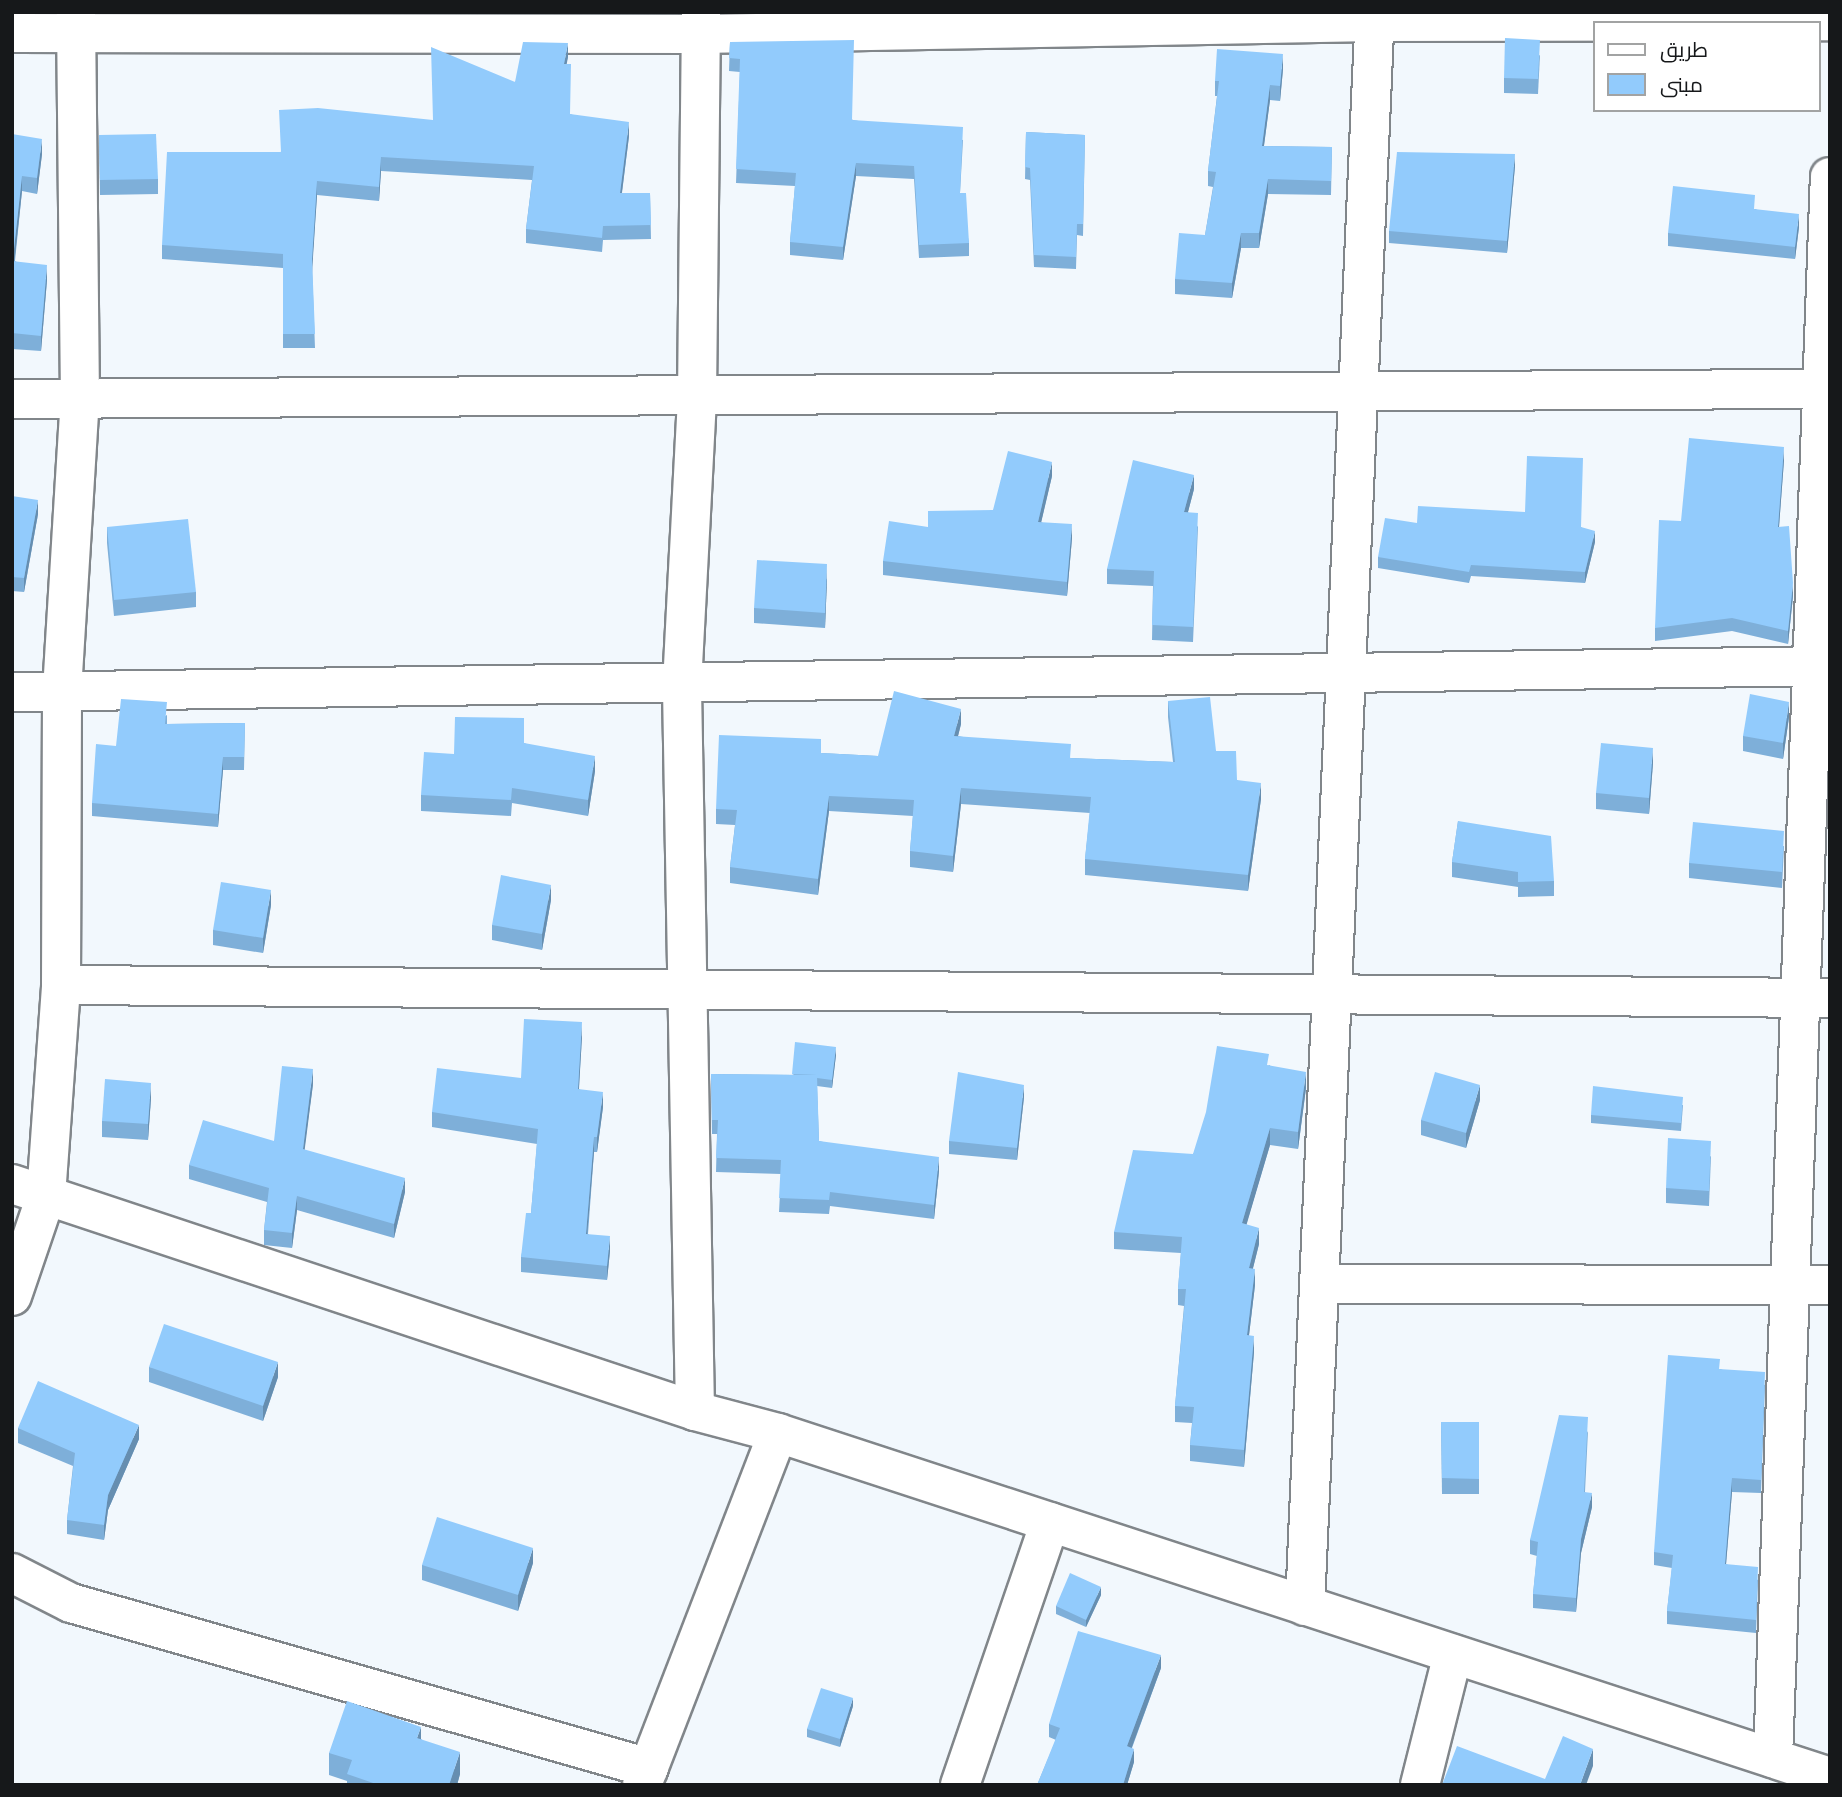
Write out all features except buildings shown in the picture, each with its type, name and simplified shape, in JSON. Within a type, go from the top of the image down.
[{"type":"street","points":[[1305,1606],[1375,17]]},
{"type":"street","points":[[12,33],[76,23],[700,23],[1375,17],[1830,20]]},
{"type":"street","points":[[12,1296],[61,985],[62,691],[80,399],[76,23]]},
{"type":"street","points":[[695,1411],[685,988],[682,685],[697,398],[700,23]]},
{"type":"street","points":[[1773,1758],[1790,1285],[1815,998],[1830,177]]},
{"type":"street","points":[[12,399],[697,398],[1826,389]]},
{"type":"street","points":[[12,692],[682,685],[1821,666]]},
{"type":"street","points":[[61,985],[1815,998]]},
{"type":"street","points":[[29,1190],[695,1411],[778,1433],[1830,1777]]},
{"type":"street","points":[[1319,1284],[1830,1285]]},
{"type":"street","points":[[12,1573],[71,1603],[646,1776],[778,1433]]},
{"type":"street","points":[[960,1785],[1050,1522]]},
{"type":"street","points":[[1420,1785],[1453,1654]]}]
